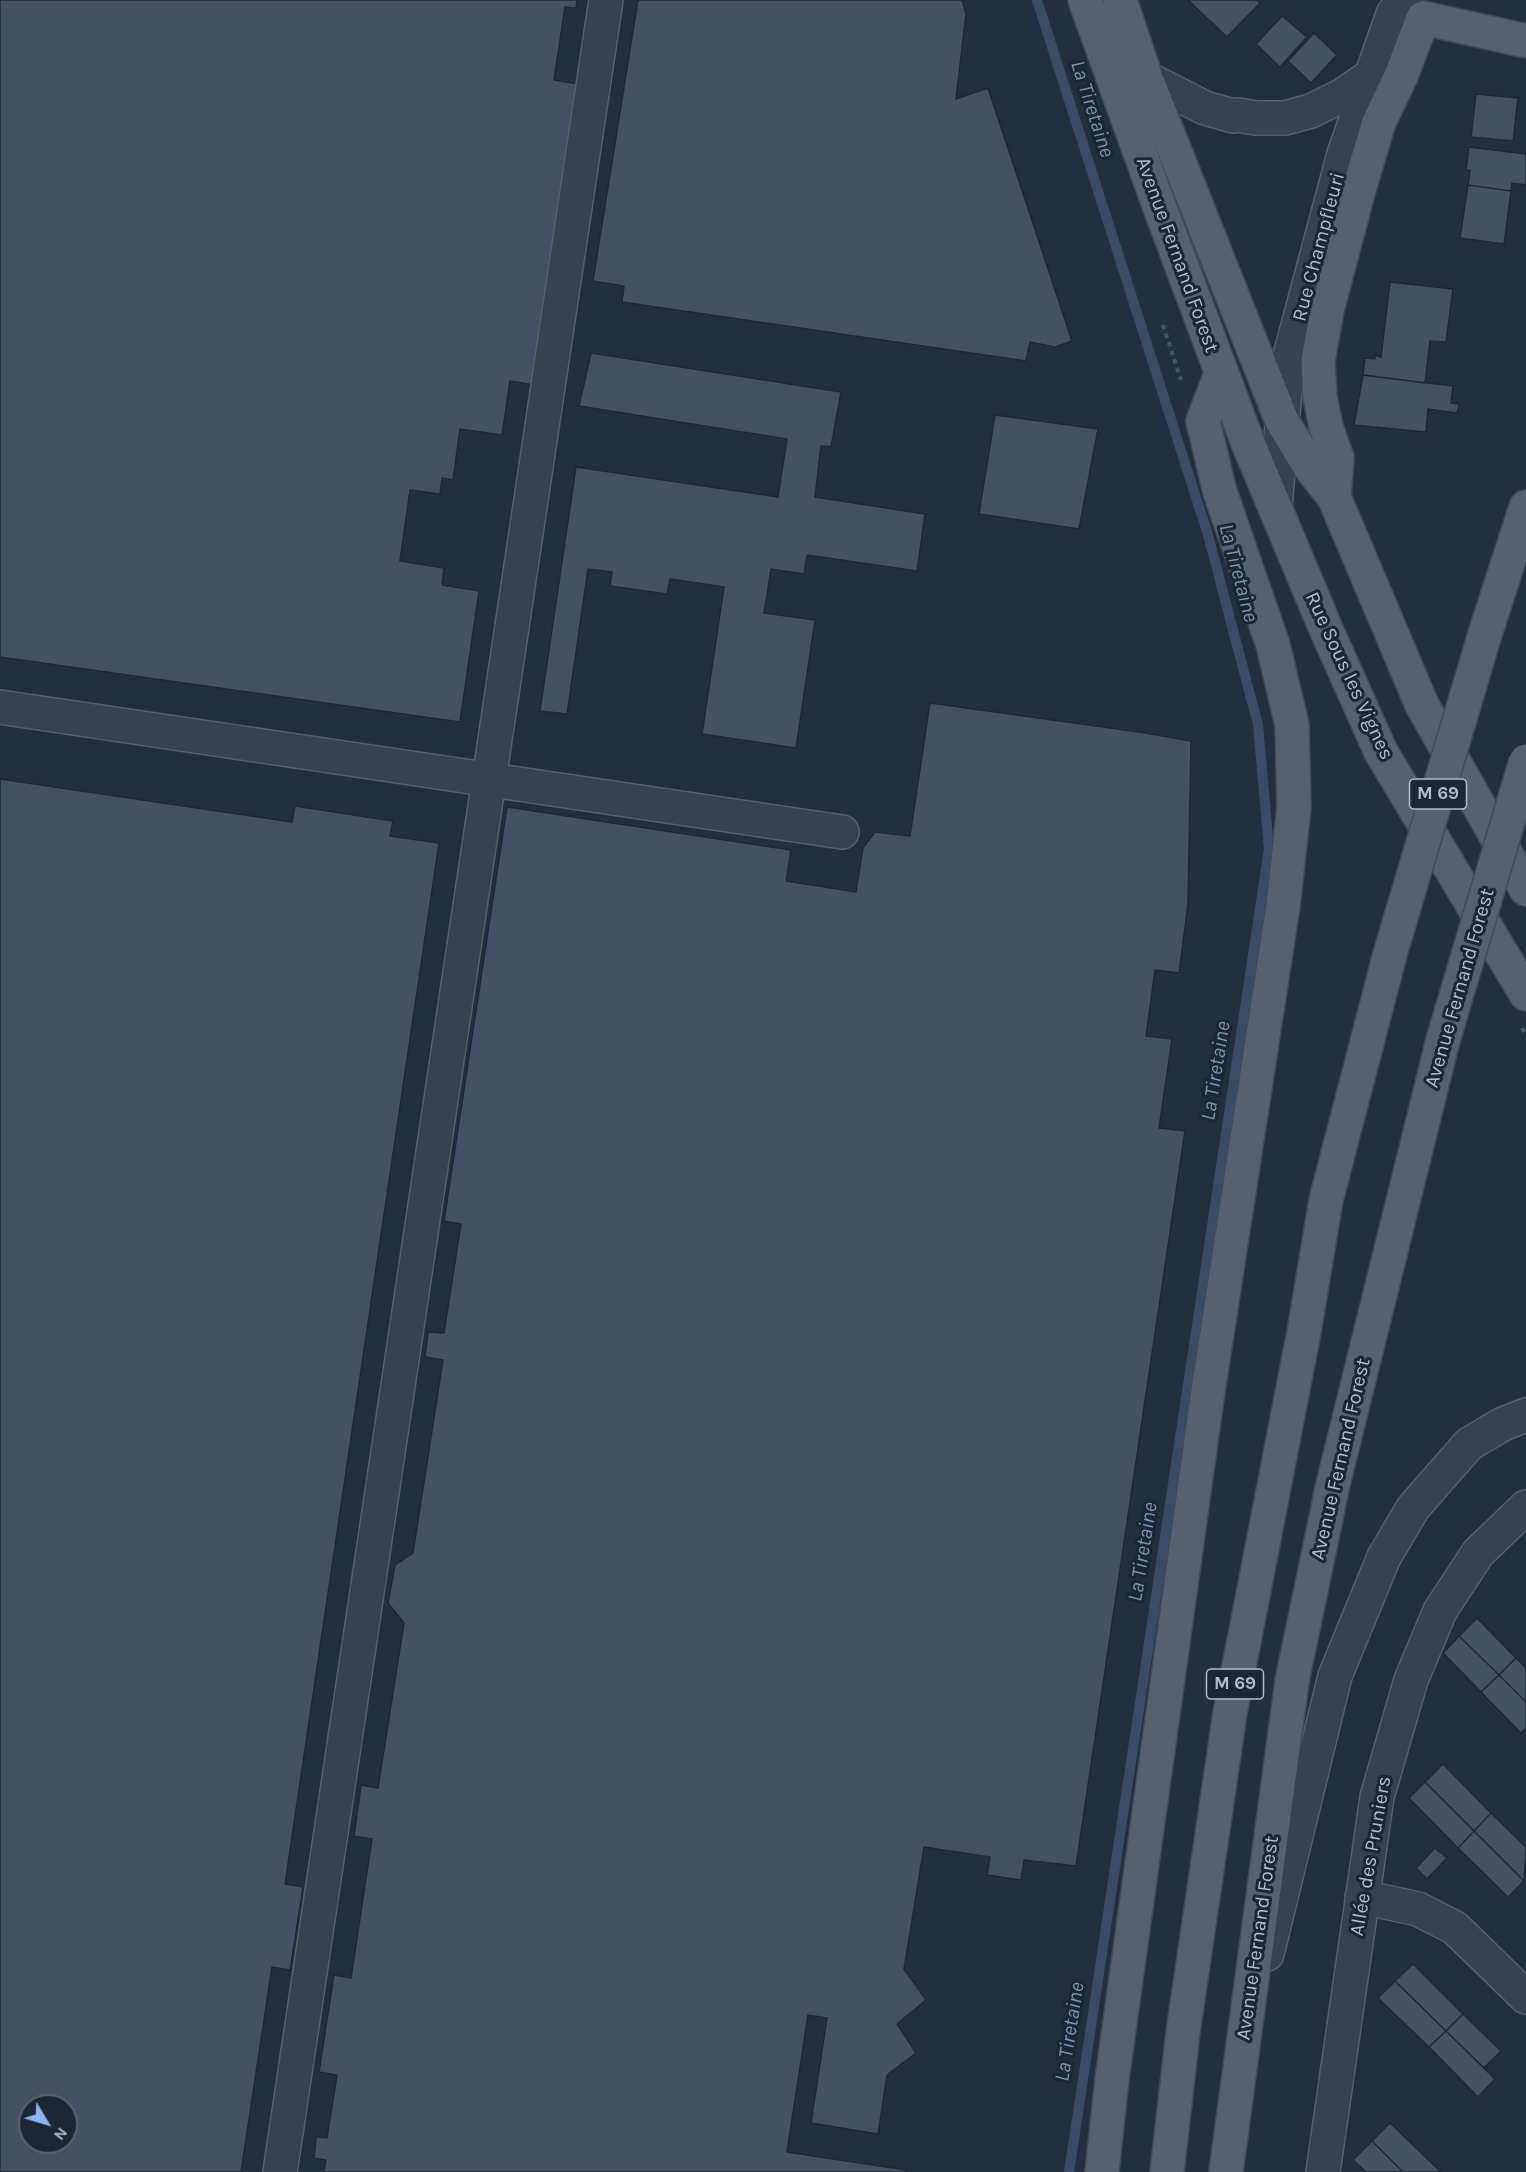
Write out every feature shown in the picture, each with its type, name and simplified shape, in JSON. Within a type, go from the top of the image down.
[{"type":"main road","name":"Avenue Fernand Forest","points":[[1085,0],[1221,374],[1275,507]]},
{"type":"main road","name":"Avenue Fernand Forest","points":[[1120,0],[1146,78],[1282,421]]},
{"type":"main road","points":[[1334,497],[1337,458],[1326,426],[1320,397],[1318,361],[1330,298],[1379,122],[1386,76],[1416,6],[1526,41]]},
{"type":"main road","points":[[1102,2172],[1122,2009],[1208,1398],[1283,906],[1294,807],[1292,725],[1274,645],[1220,492],[1203,421],[1221,374]]},
{"type":"main road","points":[[1282,421],[1310,467],[1334,497],[1422,705],[1526,889]]},
{"type":"main road","name":"Rue Sous les Vignes","points":[[1275,507],[1326,629],[1382,752],[1526,994]]},
{"type":"main road","name":"M 69","points":[[1167,2172],[1183,2032],[1230,1713],[1304,1332],[1326,1200],[1390,954],[1485,634],[1526,507]]},
{"type":"main road","name":"Avenue Fernand Forest","points":[[1226,2172],[1292,1681],[1333,1484],[1443,1040],[1526,761]]},
{"type":"street","points":[[280,2172],[606,0]]},
{"type":"street","points":[[1146,78],[1205,108],[1233,116],[1285,118],[1311,111],[1343,94],[1386,76]]},
{"type":"street","name":"Rue Champfleuri","points":[[1275,507],[1287,367],[1303,303],[1344,154],[1386,76]]},
{"type":"street","points":[[0,707],[842,832]]},
{"type":"street","points":[[1243,2049],[1335,1676],[1384,1557],[1413,1508],[1469,1444],[1503,1424],[1526,1415]]},
{"type":"street","name":"Allée des Pruniers","points":[[1323,2172],[1377,1797],[1412,1680],[1440,1611],[1478,1553],[1526,1508]]},
{"type":"street","points":[[1362,1897],[1418,1908],[1455,1928],[1526,1997]]},
{"type":"building","points":[[0,0],[577,0],[576,8],[565,7],[554,80],[578,84],[534,385],[510,381],[502,435],[460,429],[453,480],[442,478],[440,494],[410,490],[400,561],[444,568],[442,585],[479,591],[460,722],[0,657]]},
{"type":"building","points":[[638,0],[962,0],[966,14],[956,99],[988,88],[1072,341],[1055,347],[1030,342],[1026,361],[622,302],[624,286],[593,281]]},
{"type":"building","points":[[1188,0],[1257,0],[1260,3],[1227,37]]},
{"type":"building","points":[[1282,16],[1307,37],[1280,67],[1256,44]]},
{"type":"building","points":[[1314,33],[1337,55],[1311,83],[1288,61]]},
{"type":"building","points":[[1476,94],[1518,98],[1513,141],[1471,137]]},
{"type":"building","points":[[1469,147],[1526,154],[1526,185],[1512,183],[1511,191],[1468,185],[1470,170],[1466,170]]},
{"type":"building","points":[[1468,185],[1511,191],[1504,244],[1460,238]]},
{"type":"building","points":[[1390,282],[1453,289],[1446,342],[1430,341],[1425,383],[1363,375],[1365,358],[1375,359],[1375,355],[1381,357]]},
{"type":"building","points":[[591,353],[841,392],[831,447],[821,446],[815,497],[925,514],[917,571],[807,555],[804,574],[771,569],[764,613],[815,620],[796,748],[702,734],[724,587],[670,579],[667,594],[610,586],[612,572],[588,569],[567,714],[540,711],[576,467],[778,497],[787,439],[579,406]]},
{"type":"building","points":[[1363,375],[1453,386],[1451,403],[1459,404],[1457,413],[1428,409],[1426,432],[1354,425]]},
{"type":"building","points":[[995,415],[1098,429],[1079,529],[979,514]]},
{"type":"building","points":[[930,703],[1191,741],[1188,904],[1179,973],[1155,970],[1146,1036],[1172,1039],[1159,1128],[1185,1131],[1076,1866],[1024,1860],[1021,1880],[987,1875],[990,1857],[924,1847],[904,1969],[926,2000],[897,2024],[916,2053],[887,2075],[878,2134],[811,2123],[827,2018],[808,2015],[787,2152],[906,2170],[906,2172],[324,2172],[326,2160],[314,2158],[316,2137],[327,2138],[337,2075],[319,2072],[334,1975],[351,1978],[372,1839],[354,1836],[361,1785],[378,1788],[404,1623],[388,1603],[395,1565],[413,1553],[443,1360],[425,1357],[428,1332],[444,1333],[461,1224],[444,1221],[507,807],[791,850],[786,881],[856,892],[863,848],[875,832],[910,836]]},
{"type":"building","points":[[0,779],[292,822],[295,806],[393,821],[390,836],[439,843],[285,1884],[303,1887],[290,1970],[272,1967],[241,2172],[0,2172]]},
{"type":"building","points":[[1477,1618],[1516,1658],[1499,1675],[1459,1636]]},
{"type":"building","points":[[1459,1636],[1499,1675],[1481,1692],[1443,1653]]},
{"type":"building","points":[[1516,1658],[1526,1668],[1526,1702],[1499,1675]]},
{"type":"building","points":[[1499,1675],[1526,1702],[1526,1728],[1521,1733],[1481,1692]]},
{"type":"building","points":[[1443,1764],[1491,1813],[1474,1831],[1425,1782]]},
{"type":"building","points":[[1425,1782],[1474,1831],[1458,1848],[1409,1798]]},
{"type":"building","points":[[1491,1813],[1526,1847],[1524,1881],[1474,1831]]},
{"type":"building","points":[[1474,1831],[1524,1881],[1508,1897],[1458,1848]]},
{"type":"building","points":[[1435,1848],[1447,1858],[1427,1879],[1416,1868]]},
{"type":"building","points":[[1413,1964],[1463,2014],[1446,2031],[1395,1981]]},
{"type":"building","points":[[1395,1981],[1446,2031],[1429,2047],[1378,1998]]},
{"type":"building","points":[[1463,2014],[1501,2051],[1484,2068],[1446,2031]]},
{"type":"building","points":[[1446,2031],[1495,2079],[1478,2097],[1429,2047]]},
{"type":"building","points":[[1390,2123],[1441,2172],[1403,2172],[1372,2141]]},
{"type":"building","points":[[1372,2141],[1403,2172],[1366,2172],[1353,2160]]},
{"type":"waterway","name":"La Tiretaine","points":[[1037,0],[1208,535],[1258,725],[1269,849],[1069,2172]]}]
